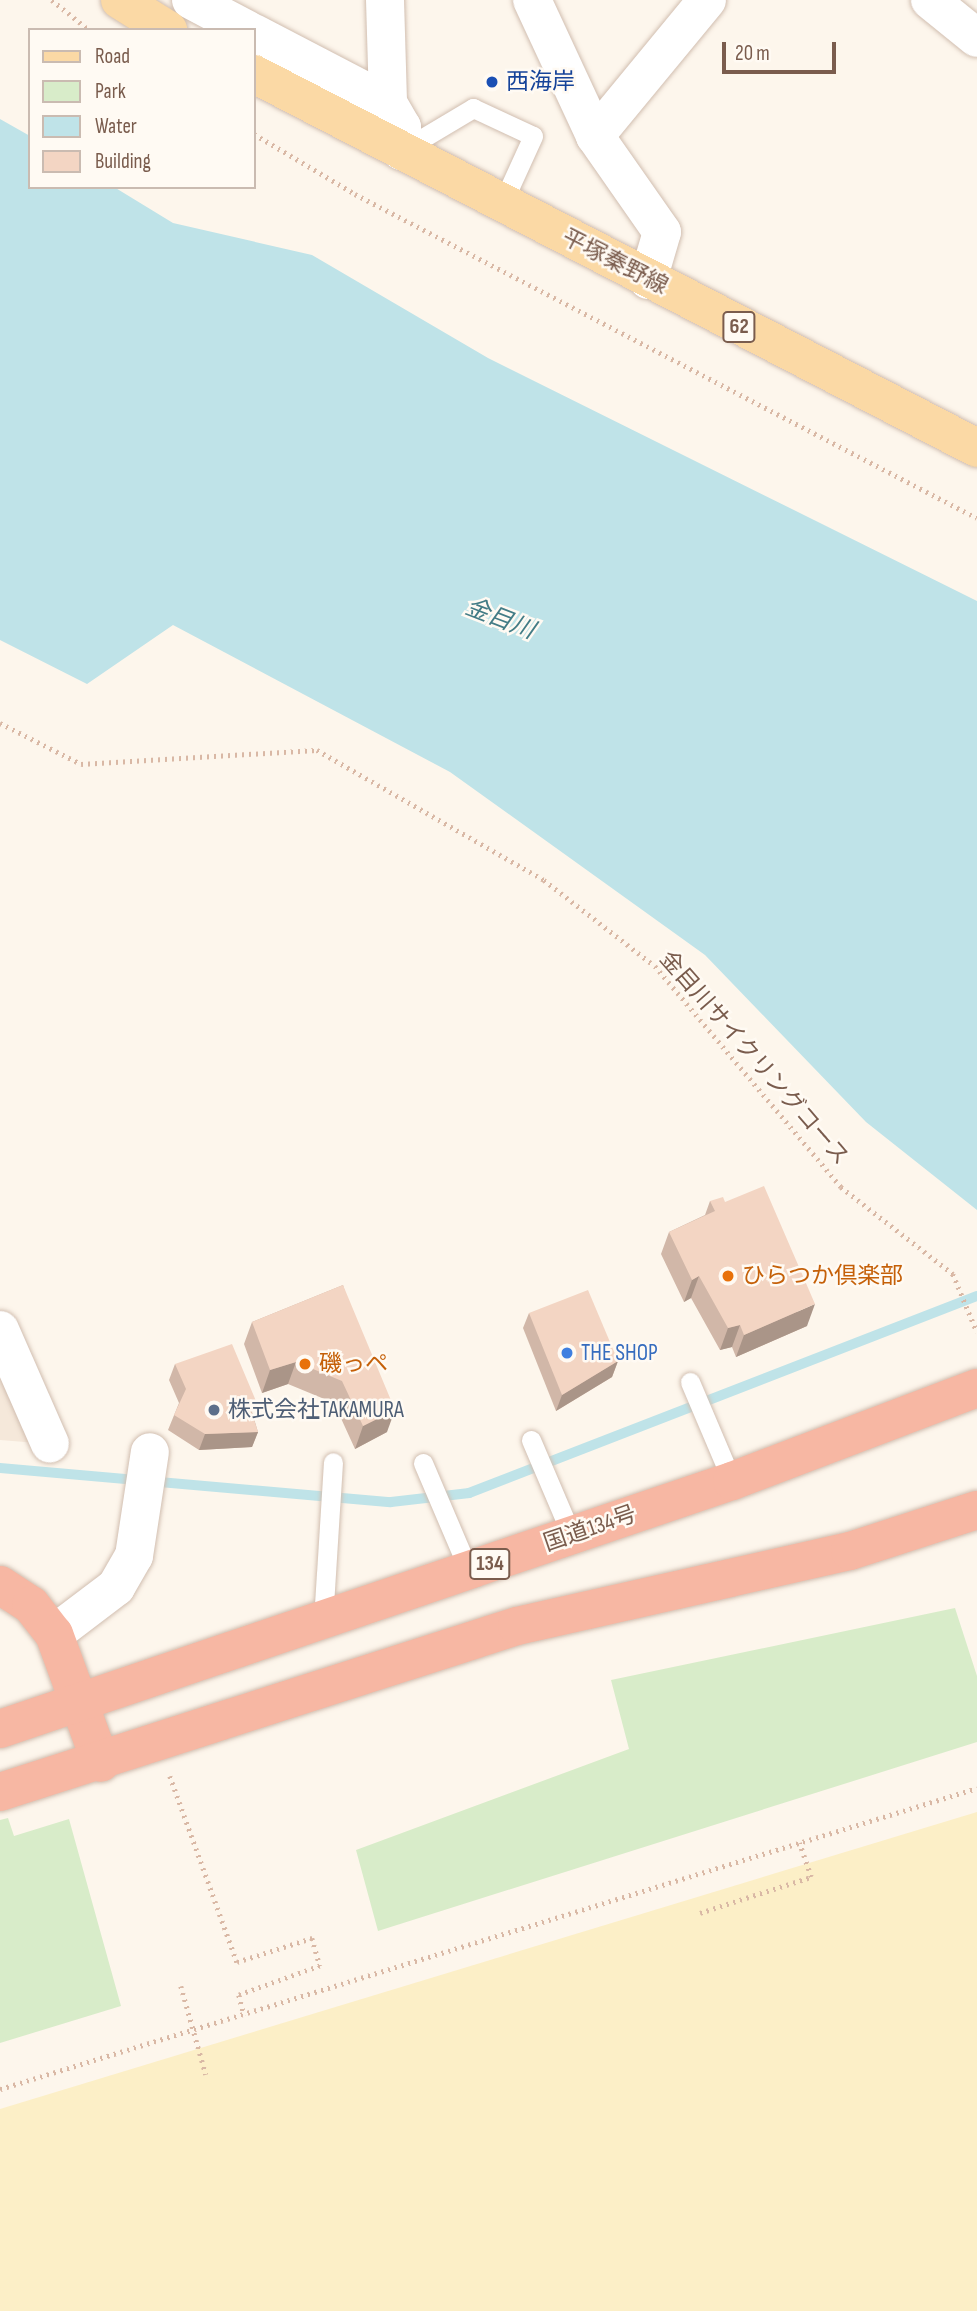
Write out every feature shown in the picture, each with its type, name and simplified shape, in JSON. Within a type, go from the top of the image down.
[{"type":"highway","name":"国道134号","points":[[0,1729],[81,1706],[732,1481],[977,1388]]},
{"type":"highway","points":[[0,1792],[101,1763],[517,1626],[850,1551],[977,1510]]},
{"type":"highway","points":[[0,1585],[31,1605],[54,1634],[101,1763]]},
{"type":"main road","points":[[120,0],[165,28]]},
{"type":"main road","name":"平塚秦野線","points":[[256,75],[977,448]]},
{"type":"street","points":[[191,0],[244,28]]},
{"type":"street","points":[[384,0],[388,103],[402,127],[401,151]]},
{"type":"street","points":[[532,0],[595,136],[662,232],[649,280]]},
{"type":"street","points":[[595,136],[707,0]]},
{"type":"street","points":[[930,0],[977,38]]},
{"type":"street","points":[[256,34],[388,103]]},
{"type":"street","points":[[0,1330],[50,1444]]},
{"type":"street","points":[[54,1634],[116,1587],[134,1556],[144,1506],[150,1452]]},
{"type":"lane","points":[[401,151],[472,108],[533,136],[502,204]]},
{"type":"lane","points":[[690,1382],[732,1481]]},
{"type":"lane","points":[[531,1440],[572,1535]]},
{"type":"lane","points":[[323,1621],[333,1467]]},
{"type":"lane","points":[[425,1468],[469,1571]]},
{"type":"path","points":[[52,0],[87,28]]},
{"type":"path","points":[[256,135],[355,194],[977,518]]},
{"type":"path","name":"金目川サイクリングコース","points":[[0,723],[81,764],[317,750],[417,802],[544,880],[634,947],[690,1004],[841,1187],[953,1274],[977,1332]]},
{"type":"path","points":[[168,1770],[237,1962],[312,1938],[320,1966],[239,1995],[244,2015]]},
{"type":"path","points":[[0,2089],[977,1788]]},
{"type":"path","points":[[699,1913],[811,1877],[799,1843]]},
{"type":"path","points":[[181,1986],[206,2075]]},
{"type":"shaded area","points":[[0,1330],[50,1444],[0,1440]]},
{"type":"green space","points":[[955,1608],[977,1676],[977,1742],[378,1931],[356,1850],[629,1749],[611,1680]]},
{"type":"green space","points":[[8,1818],[14,1836],[69,1819],[121,2006],[0,2043],[0,1820]]},
{"type":"sand","points":[[977,1812],[977,2311],[0,2311],[0,2109]]},
{"type":"water","name":"金目川","points":[[0,119],[28,135],[28,189],[117,189],[173,223],[312,255],[488,358],[977,601],[977,1210],[866,1122],[705,955],[450,772],[173,625],[87,684],[0,640]]},
{"type":"building","name":"ひらつか倶楽部","points":[[764,1186],[815,1304],[744,1335],[740,1325],[728,1328],[699,1276],[692,1280],[669,1232],[715,1211],[710,1201],[723,1197],[725,1202]]},
{"type":"building","points":[[343,1285],[395,1410],[363,1426],[342,1381],[296,1362],[270,1370],[252,1322]]},
{"type":"building","name":"THE SHOP","points":[[588,1290],[618,1361],[562,1395],[529,1313]]},
{"type":"building","name":"株式会社TAKAMURA","points":[[232,1344],[256,1401],[249,1404],[258,1432],[205,1434],[174,1415],[186,1389],[175,1364]]},
{"type":"waterway","points":[[0,1468],[391,1502],[469,1493],[977,1296]]},
{"type":"place","name":"西海岸","points":[[492,82]]},
{"type":"place","name":"ひらつか倶楽部","points":[[728,1276]]},
{"type":"place","name":"THE SHOP","points":[[567,1353]]},
{"type":"place","name":"磯っペ","points":[[305,1364]]},
{"type":"place","name":"株式会社TAKAMURA","points":[[214,1410]]}]
